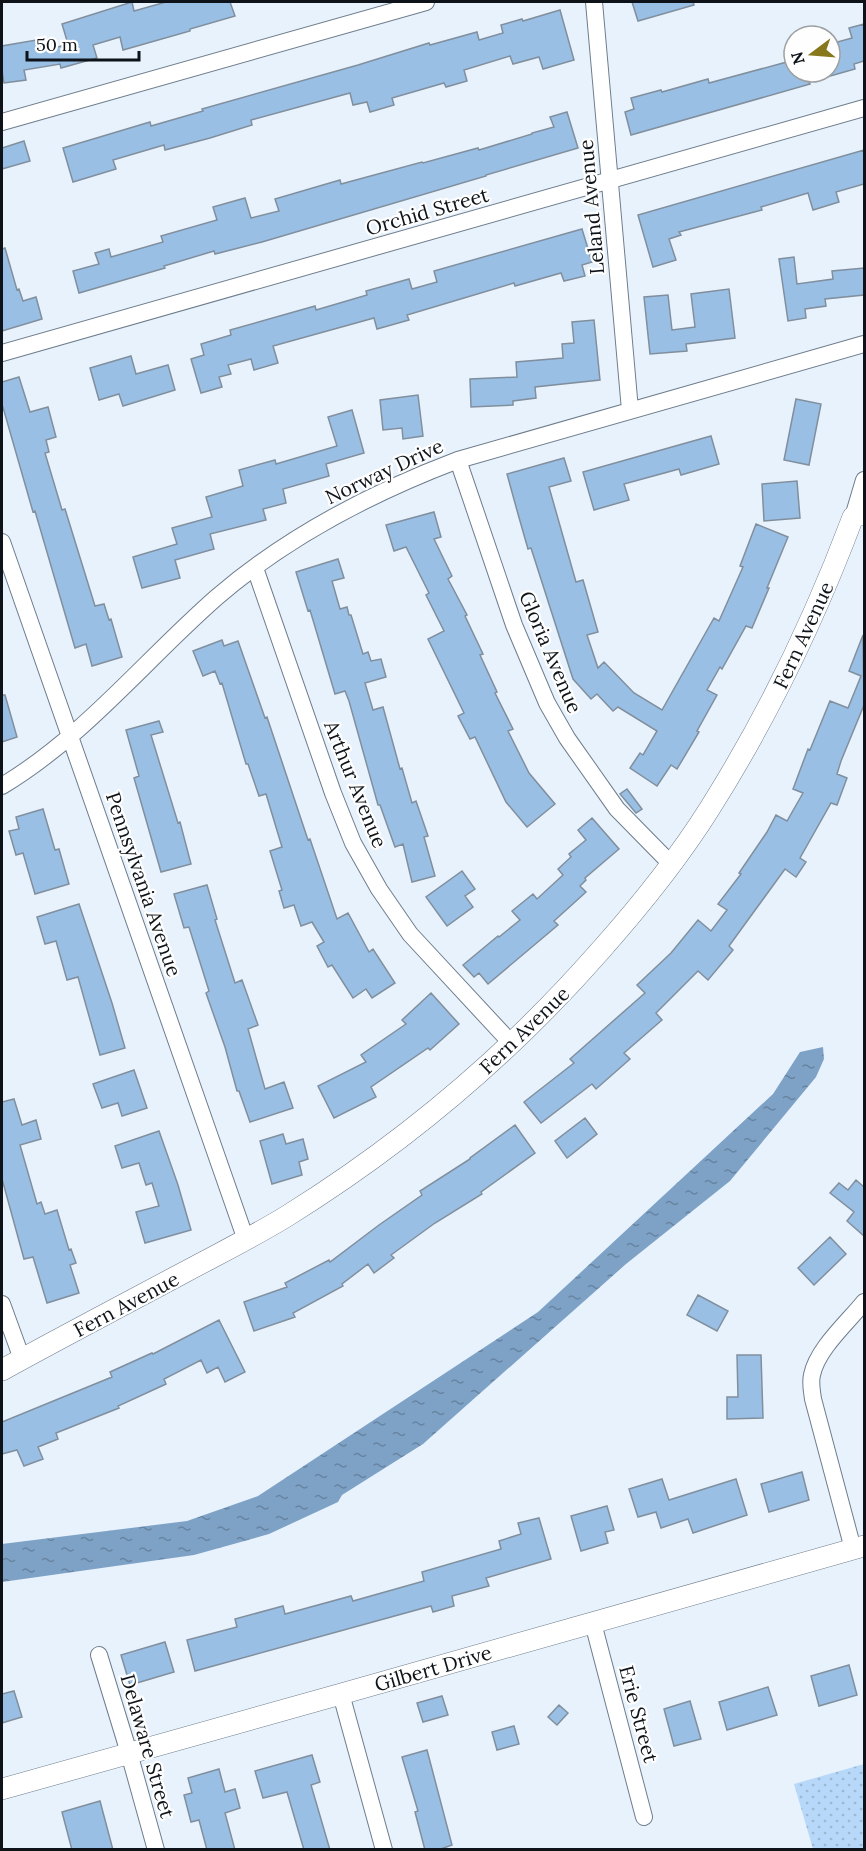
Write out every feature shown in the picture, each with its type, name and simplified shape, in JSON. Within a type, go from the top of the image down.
[{"type":"street","points":[[2,122],[426,2]]},
{"type":"street","name":"Leland Avenue","points":[[594,2],[630,410]]},
{"type":"street","name":"Orchid Street","points":[[2,353],[864,108]]},
{"type":"street","name":"Norway Drive","points":[[2,786],[70,736],[218,596],[305,533],[361,501],[458,460],[864,344]]},
{"type":"street","name":"Gloria Avenue","points":[[458,460],[514,626],[547,703],[567,738],[617,809],[671,864]]},
{"type":"street","points":[[859,515],[864,480]]},
{"type":"street","name":"Fern Avenue","points":[[2,1370],[246,1240],[296,1210],[409,1132],[465,1087],[512,1044],[623,926],[709,810],[750,742],[798,649],[859,515]]},
{"type":"street","name":"Pennsylvania Avenue","points":[[2,542],[246,1240]]},
{"type":"street","name":"Arthur Avenue","points":[[255,568],[333,793],[353,843],[379,890],[410,934],[512,1044]]},
{"type":"street","points":[[859,1547],[813,1399],[812,1375],[818,1359],[864,1302]]},
{"type":"street","points":[[2,1304],[22,1359]]},
{"type":"street","name":"Gilbert Drive","points":[[2,1788],[859,1547]]},
{"type":"street","name":"Erie Street","points":[[592,1623],[644,1817]]},
{"type":"street","name":"Delaware Street","points":[[99,1655],[156,1850]]},
{"type":"street","points":[[341,1694],[384,1850]]},
{"type":"shaded area","points":[[864,1764],[864,1849],[813,1849],[794,1784]]},
{"type":"water","points":[[823,1047],[824,1059],[816,1077],[730,1181],[626,1264],[423,1444],[342,1495],[338,1502],[269,1534],[194,1555],[2,1582],[2,1544],[187,1521],[258,1496],[538,1312],[773,1094],[800,1052]]},
{"type":"building","points":[[132,2],[134,11],[166,2],[230,2],[235,16],[123,50],[120,37],[93,45],[97,58],[61,68],[60,64],[24,70],[26,80],[4,83],[2,46],[42,39],[44,51],[68,44],[62,24]]},
{"type":"building","points":[[632,2],[693,2],[694,5],[638,21]]},
{"type":"building","points":[[560,10],[574,60],[543,69],[539,57],[513,64],[510,56],[464,70],[467,81],[446,87],[444,83],[392,98],[394,105],[370,112],[367,102],[353,105],[350,93],[251,120],[252,125],[210,138],[165,150],[164,145],[113,160],[116,169],[73,182],[63,148],[150,122],[151,126],[429,43],[430,45],[477,32],[479,40],[503,33],[501,25]]},
{"type":"building","points":[[864,24],[864,61],[854,64],[855,69],[842,73],[842,41],[852,38],[849,28]]},
{"type":"building","points":[[782,63],[782,84],[810,84],[631,135],[625,112],[634,109],[631,98],[708,79],[709,83]]},
{"type":"building","points":[[567,112],[578,148],[262,242],[215,254],[214,251],[79,293],[73,271],[99,264],[95,253],[109,249],[111,257],[163,242],[161,236],[217,220],[213,207],[245,198],[251,218],[279,211],[275,199],[340,180],[341,184],[478,148],[479,150],[554,127],[550,117]]},
{"type":"building","points":[[24,141],[30,161],[2,169],[2,148]]},
{"type":"building","points":[[864,150],[864,184],[836,192],[839,202],[813,210],[808,193],[761,207],[762,210],[679,232],[681,235],[669,239],[676,260],[653,267],[638,215]]},
{"type":"building","points":[[582,229],[592,262],[582,265],[585,276],[564,281],[561,273],[515,286],[514,283],[407,315],[409,320],[377,329],[374,318],[273,346],[278,363],[254,370],[251,359],[228,365],[231,374],[219,377],[222,387],[201,393],[191,359],[204,355],[201,344],[231,335],[230,330],[315,306],[316,310],[367,295],[366,291],[409,279],[412,289],[437,282],[434,271]]},
{"type":"building","points":[[5,248],[17,290],[19,289],[23,301],[36,297],[42,319],[2,331],[2,249]]},
{"type":"building","points":[[794,257],[797,284],[833,279],[832,271],[864,268],[864,295],[825,299],[826,306],[805,309],[806,318],[788,321],[779,259]]},
{"type":"building","points":[[729,289],[735,338],[686,344],[687,351],[650,354],[644,297],[668,295],[672,330],[695,327],[691,294]]},
{"type":"building","points":[[594,320],[600,380],[535,387],[536,398],[513,401],[513,405],[471,407],[470,379],[517,377],[516,362],[563,358],[562,344],[574,343],[572,322]]},
{"type":"building","points":[[131,356],[136,374],[168,365],[175,390],[123,406],[119,394],[99,400],[90,368]]},
{"type":"building","points":[[19,377],[30,412],[48,407],[56,437],[46,440],[49,452],[45,453],[95,606],[104,604],[109,620],[111,619],[122,657],[92,666],[86,644],[75,648],[2,404],[2,382]]},
{"type":"building","points":[[418,395],[423,436],[403,439],[402,428],[383,430],[380,400]]},
{"type":"building","points":[[796,399],[821,404],[809,465],[784,460]]},
{"type":"building","points":[[352,410],[364,453],[326,464],[329,476],[283,489],[286,503],[263,509],[266,520],[210,534],[214,549],[175,560],[180,578],[142,588],[133,557],[177,544],[172,528],[212,517],[206,497],[243,486],[239,470],[275,460],[276,464],[337,446],[328,417]]},
{"type":"building","points":[[711,436],[719,464],[681,475],[679,469],[624,484],[629,500],[594,510],[583,472]]},
{"type":"building","points":[[564,458],[571,481],[549,487],[576,582],[583,580],[598,632],[587,635],[598,668],[604,662],[634,693],[662,710],[714,618],[719,621],[743,567],[740,566],[756,524],[788,537],[752,628],[746,626],[722,669],[720,667],[707,690],[717,695],[697,731],[699,732],[677,769],[671,765],[657,786],[630,768],[640,753],[643,755],[657,731],[618,707],[613,711],[597,694],[591,699],[573,679],[518,514],[507,474]]},
{"type":"building","points":[[797,481],[800,518],[764,521],[762,484]]},
{"type":"building","points":[[434,512],[441,537],[434,539],[452,576],[448,579],[467,615],[465,616],[483,654],[480,655],[497,692],[495,693],[513,729],[508,731],[529,773],[555,804],[527,827],[506,802],[475,737],[470,739],[458,716],[464,713],[428,639],[444,631],[426,595],[429,593],[406,547],[394,551],[386,525]]},
{"type":"building","points":[[338,559],[344,578],[332,581],[340,609],[347,607],[363,654],[368,652],[371,661],[381,659],[386,677],[365,683],[373,710],[383,707],[400,769],[402,768],[412,803],[416,801],[428,836],[424,837],[435,876],[412,882],[403,844],[395,847],[380,805],[378,805],[349,701],[345,691],[335,694],[296,572]]},
{"type":"building","points":[[863,635],[864,705],[837,774],[847,778],[837,805],[831,803],[800,858],[806,862],[796,877],[785,869],[729,946],[733,950],[708,980],[698,971],[656,1013],[662,1020],[624,1053],[630,1059],[596,1089],[592,1084],[541,1123],[524,1102],[574,1063],[570,1059],[645,993],[637,985],[671,953],[698,920],[711,931],[727,910],[718,904],[741,874],[739,873],[776,815],[787,821],[803,793],[793,789],[830,701],[848,708],[861,676],[849,671]]},
{"type":"building","points":[[222,640],[224,646],[238,641],[265,718],[267,717],[337,919],[348,913],[369,952],[373,949],[395,983],[372,998],[366,989],[353,998],[332,965],[328,967],[317,946],[324,942],[312,922],[301,926],[294,905],[284,908],[279,891],[282,890],[270,851],[282,847],[266,794],[259,796],[248,764],[246,764],[222,683],[220,684],[215,671],[203,676],[193,651]]},
{"type":"building","points":[[2,695],[5,695],[17,737],[2,742]]},
{"type":"building","points":[[159,721],[163,732],[151,735],[178,823],[180,822],[191,864],[161,872],[134,778],[139,776],[126,730]]},
{"type":"building","points":[[627,789],[642,809],[636,813],[620,794]]},
{"type":"building","points":[[43,809],[55,850],[59,849],[69,884],[35,894],[23,853],[16,855],[9,831],[19,829],[16,817]]},
{"type":"building","points":[[592,818],[619,849],[585,878],[586,880],[580,886],[586,892],[554,921],[558,925],[488,984],[479,973],[474,977],[463,965],[520,920],[512,911],[533,894],[537,899],[563,875],[558,869],[571,857],[569,854],[586,840],[578,830]]},
{"type":"building","points":[[462,871],[475,889],[465,896],[473,907],[447,926],[426,897]]},
{"type":"building","points":[[207,885],[217,919],[215,920],[235,983],[242,980],[258,1025],[248,1029],[265,1089],[284,1082],[293,1108],[250,1122],[239,1091],[237,1091],[225,1047],[206,993],[209,991],[189,927],[184,928],[174,894]]},
{"type":"building","points":[[79,904],[125,1048],[100,1055],[78,977],[67,980],[56,941],[45,944],[37,917]]},
{"type":"building","points":[[431,993],[459,1024],[430,1050],[428,1048],[371,1087],[376,1097],[334,1118],[318,1086],[366,1062],[361,1055],[406,1024],[402,1020]]},
{"type":"building","points":[[134,1070],[147,1108],[122,1116],[118,1103],[102,1108],[93,1084]]},
{"type":"building","points":[[14,1099],[22,1125],[36,1120],[41,1139],[20,1145],[37,1204],[41,1202],[45,1214],[57,1210],[69,1250],[71,1249],[76,1263],[70,1265],[79,1293],[47,1303],[33,1257],[24,1259],[2,1179],[2,1102]]},
{"type":"building","points":[[585,1118],[597,1134],[567,1158],[555,1141]]},
{"type":"building","points":[[515,1125],[535,1153],[481,1192],[482,1194],[435,1223],[391,1255],[394,1258],[374,1273],[368,1264],[342,1284],[343,1286],[293,1313],[295,1317],[254,1331],[244,1302],[287,1287],[285,1283],[329,1260],[330,1262],[422,1195],[420,1191],[470,1159]]},
{"type":"building","points":[[159,1131],[191,1230],[145,1243],[136,1212],[159,1206],[152,1183],[146,1185],[139,1163],[122,1168],[115,1146]]},
{"type":"building","points":[[283,1134],[286,1144],[303,1139],[308,1159],[299,1162],[302,1175],[272,1184],[260,1141]]},
{"type":"building","points":[[856,1180],[864,1187],[864,1236],[847,1221],[854,1212],[830,1193],[839,1183],[848,1190]]},
{"type":"building","points":[[830,1237],[846,1254],[814,1285],[798,1268]]},
{"type":"building","points":[[698,1295],[728,1311],[717,1331],[687,1315]]},
{"type":"building","points":[[219,1320],[245,1372],[225,1382],[218,1367],[207,1373],[201,1360],[164,1379],[166,1384],[118,1406],[119,1408],[56,1433],[58,1439],[38,1447],[43,1459],[24,1466],[17,1450],[2,1454],[2,1422],[112,1377],[110,1372],[153,1354]]},
{"type":"building","points":[[737,1355],[761,1355],[763,1418],[727,1419],[727,1397],[738,1397]]},
{"type":"building","points":[[802,1472],[809,1500],[769,1512],[761,1484]]},
{"type":"building","points":[[662,1479],[669,1500],[736,1479],[747,1515],[693,1533],[688,1519],[661,1528],[656,1512],[638,1517],[629,1489]]},
{"type":"building","points":[[607,1506],[614,1530],[605,1532],[608,1543],[581,1551],[571,1516]]},
{"type":"building","points":[[539,1518],[551,1559],[486,1578],[489,1586],[452,1596],[454,1606],[433,1612],[431,1606],[195,1671],[187,1640],[237,1627],[235,1619],[283,1606],[285,1614],[351,1596],[353,1601],[424,1581],[422,1572],[501,1549],[499,1541],[521,1534],[518,1523]]},
{"type":"building","points":[[165,1642],[174,1672],[130,1685],[121,1655]]},
{"type":"building","points":[[849,1665],[857,1695],[819,1706],[811,1676]]},
{"type":"building","points":[[768,1687],[777,1715],[727,1730],[719,1702]]},
{"type":"building","points":[[14,1691],[22,1717],[2,1723],[2,1694]]},
{"type":"building","points":[[442,1696],[448,1715],[423,1722],[417,1703]]},
{"type":"building","points":[[690,1701],[701,1739],[674,1746],[664,1709]]},
{"type":"building","points":[[559,1705],[568,1713],[557,1725],[548,1717]]},
{"type":"building","points":[[514,1726],[519,1744],[497,1750],[492,1732]]},
{"type":"building","points":[[427,1750],[452,1845],[438,1850],[425,1850],[415,1812],[418,1811],[402,1757]]},
{"type":"building","points":[[312,1755],[320,1782],[311,1785],[330,1850],[304,1850],[287,1792],[263,1798],[255,1771]]},
{"type":"building","points":[[219,1769],[225,1792],[235,1789],[240,1808],[225,1813],[235,1850],[207,1850],[199,1820],[191,1822],[184,1795],[192,1793],[188,1778]]},
{"type":"building","points":[[100,1801],[113,1850],[72,1850],[62,1812]]}]
